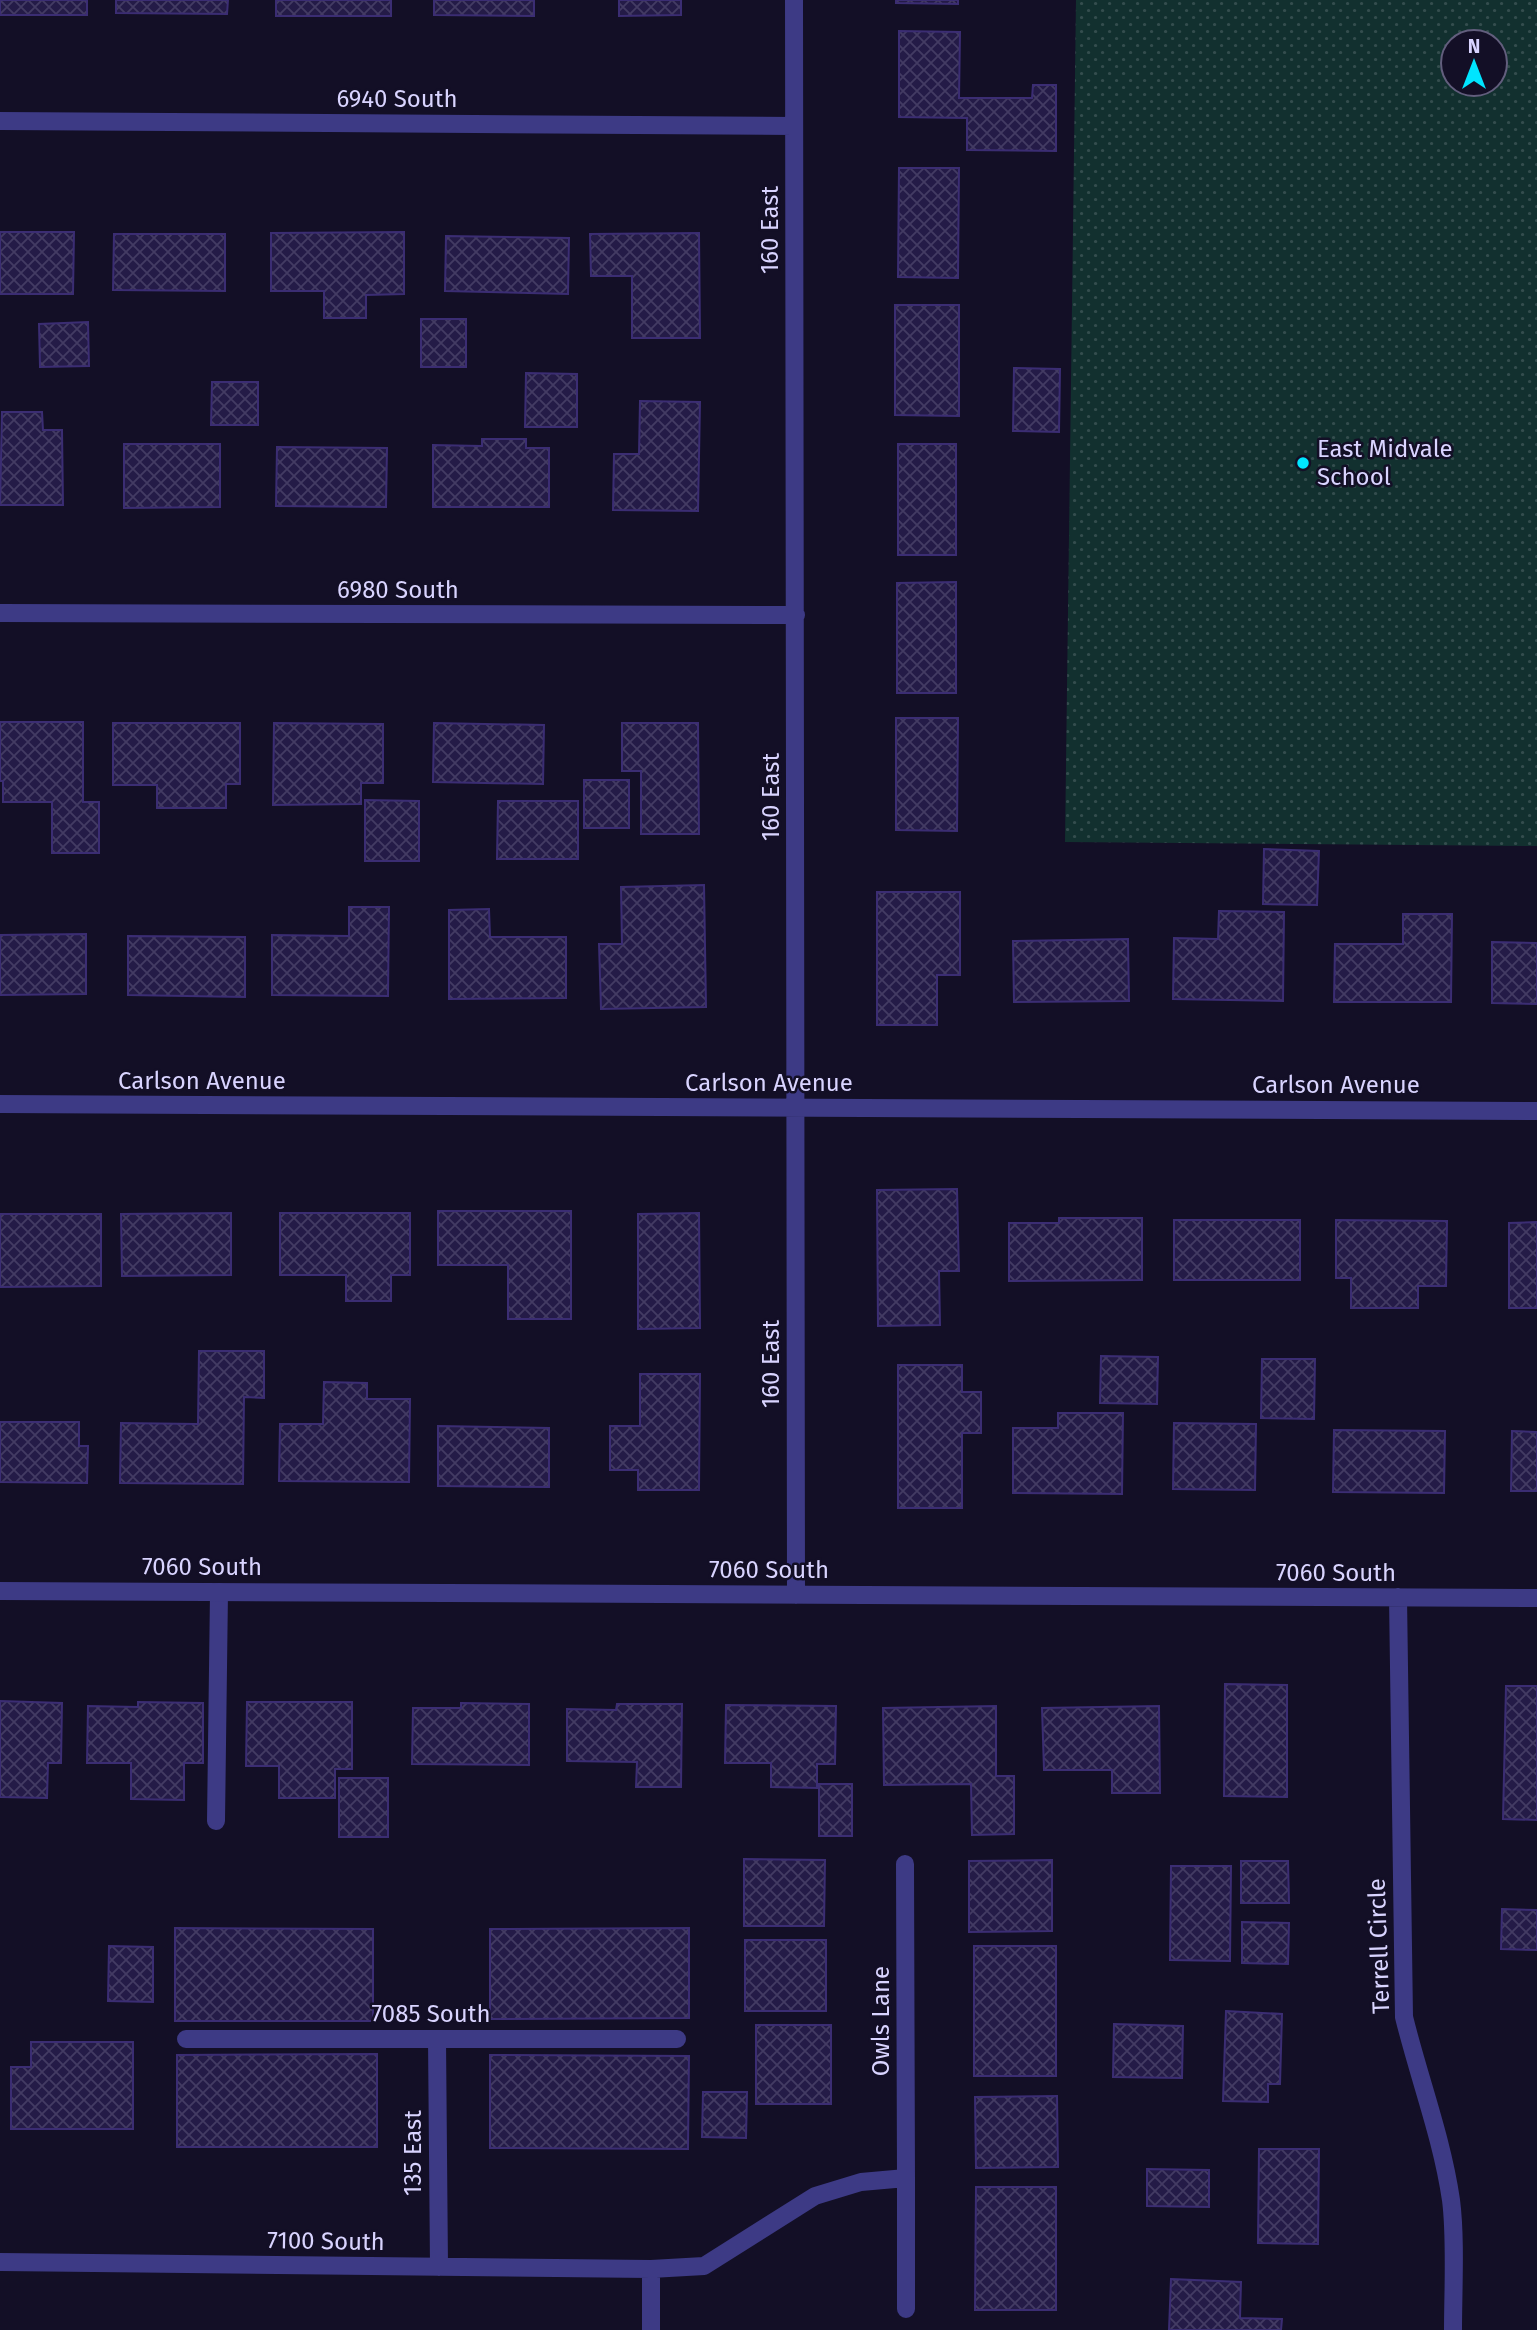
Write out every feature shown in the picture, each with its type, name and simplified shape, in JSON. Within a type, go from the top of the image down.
[{"type":"street","name":"160 East","points":[[794,0],[796,1595]]},
{"type":"street","name":"6940 South","points":[[0,121],[794,126]]},
{"type":"street","name":"6980 South","points":[[0,613],[796,615]]},
{"type":"street","name":"Carlson Avenue","points":[[0,1104],[1537,1111]]},
{"type":"street","name":"7060 South","points":[[0,1591],[1537,1598]]},
{"type":"street","points":[[216,1821],[219,1592]]},
{"type":"street","name":"Terrell Circle","points":[[1398,1597],[1404,2017],[1440,2142],[1451,2202],[1453,2330]]},
{"type":"street","name":"Owls Lane","points":[[905,1864],[906,2309]]},
{"type":"street","name":"7085 South","points":[[186,2039],[677,2039]]},
{"type":"street","name":"135 East","points":[[437,2039],[439,2267]]},
{"type":"street","points":[[652,2330],[651,2269],[704,2266],[815,2196],[861,2182],[906,2178]]},
{"type":"street","name":"7100 South","points":[[0,2262],[651,2269]]},
{"type":"green space","name":"East Midvale School","points":[[1076,0],[1537,0],[1537,846],[1065,842]]},
{"type":"building","points":[[0,0],[87,0],[87,15],[0,15]]},
{"type":"building","points":[[116,0],[228,0],[227,14],[116,13]]},
{"type":"building","points":[[276,0],[391,0],[391,16],[276,16]]},
{"type":"building","points":[[434,0],[534,0],[534,16],[434,15]]},
{"type":"building","points":[[619,0],[681,0],[681,15],[619,16]]},
{"type":"building","points":[[896,0],[958,0],[958,4],[896,3]]},
{"type":"building","points":[[899,31],[960,32],[959,98],[1032,98],[1033,85],[1056,85],[1056,151],[967,150],[967,118],[899,117]]},
{"type":"building","points":[[899,168],[959,168],[958,278],[898,277]]},
{"type":"building","points":[[0,232],[74,232],[73,294],[0,294]]},
{"type":"building","points":[[404,232],[404,294],[366,295],[366,318],[324,318],[324,291],[271,291],[271,233]]},
{"type":"building","points":[[699,233],[700,338],[632,338],[632,276],[591,276],[590,234]]},
{"type":"building","points":[[114,234],[225,234],[225,291],[113,290]]},
{"type":"building","points":[[446,236],[569,238],[568,294],[445,291]]},
{"type":"building","points":[[895,305],[959,305],[959,416],[895,415]]},
{"type":"building","points":[[421,319],[466,319],[466,367],[421,367]]},
{"type":"building","points":[[88,322],[89,366],[40,367],[39,324]]},
{"type":"building","points":[[1014,368],[1060,369],[1059,432],[1013,431]]},
{"type":"building","points":[[526,373],[577,374],[577,427],[525,427]]},
{"type":"building","points":[[212,382],[258,382],[258,425],[211,425]]},
{"type":"building","points":[[640,401],[700,402],[698,511],[613,510],[614,454],[639,454]]},
{"type":"building","points":[[2,412],[42,412],[43,430],[62,430],[63,505],[0,505]]},
{"type":"building","points":[[482,439],[526,439],[526,448],[549,448],[549,507],[433,507],[433,445],[482,446]]},
{"type":"building","points":[[124,444],[220,444],[220,507],[124,508]]},
{"type":"building","points":[[898,444],[956,444],[956,555],[898,555]]},
{"type":"building","points":[[277,447],[387,448],[386,507],[276,506]]},
{"type":"building","points":[[956,582],[956,693],[897,693],[897,583]]},
{"type":"building","points":[[896,718],[958,718],[957,831],[896,830]]},
{"type":"building","points":[[0,722],[83,722],[83,802],[99,802],[99,853],[52,853],[52,802],[3,802],[3,781],[0,781]]},
{"type":"building","points":[[113,723],[240,723],[240,784],[226,784],[226,808],[157,808],[157,785],[113,785]]},
{"type":"building","points":[[274,723],[383,724],[383,783],[361,783],[361,804],[273,805]]},
{"type":"building","points":[[434,723],[544,725],[543,784],[433,782]]},
{"type":"building","points":[[622,723],[698,723],[699,834],[641,834],[641,771],[622,771]]},
{"type":"building","points":[[584,780],[629,780],[629,828],[584,828]]},
{"type":"building","points":[[365,800],[419,801],[419,861],[365,861]]},
{"type":"building","points":[[498,801],[578,801],[578,859],[497,859]]},
{"type":"building","points":[[1264,849],[1319,851],[1317,905],[1263,904]]},
{"type":"building","points":[[704,885],[706,1007],[601,1009],[599,944],[622,944],[621,887]]},
{"type":"building","points":[[877,892],[960,892],[960,975],[937,975],[937,1025],[877,1025]]},
{"type":"building","points":[[349,907],[389,907],[388,996],[272,995],[272,935],[349,936]]},
{"type":"building","points":[[489,909],[490,937],[566,937],[566,998],[449,999],[449,910]]},
{"type":"building","points":[[1219,911],[1284,912],[1283,1001],[1173,999],[1174,938],[1218,939]]},
{"type":"building","points":[[1403,914],[1452,914],[1451,1002],[1334,1002],[1335,944],[1403,944]]},
{"type":"building","points":[[86,934],[86,994],[0,995],[0,935]]},
{"type":"building","points":[[128,936],[245,937],[245,997],[128,995]]},
{"type":"building","points":[[1128,939],[1129,1001],[1014,1002],[1013,941]]},
{"type":"building","points":[[1492,942],[1537,943],[1537,1004],[1492,1003]]},
{"type":"building","points":[[957,1189],[959,1271],[939,1271],[940,1325],[878,1326],[877,1190]]},
{"type":"building","points":[[438,1211],[571,1211],[571,1319],[508,1319],[508,1265],[438,1265]]},
{"type":"building","points":[[231,1213],[231,1275],[122,1276],[121,1214]]},
{"type":"building","points":[[280,1213],[410,1213],[410,1275],[391,1275],[391,1301],[346,1301],[346,1275],[280,1275]]},
{"type":"building","points":[[699,1213],[700,1328],[638,1329],[638,1214]]},
{"type":"building","points":[[0,1214],[101,1214],[101,1286],[0,1287]]},
{"type":"building","points":[[1059,1218],[1142,1218],[1142,1280],[1009,1281],[1009,1223],[1059,1223]]},
{"type":"building","points":[[1174,1220],[1300,1220],[1300,1280],[1174,1280]]},
{"type":"building","points":[[1336,1220],[1447,1221],[1446,1286],[1418,1286],[1418,1308],[1351,1308],[1351,1278],[1336,1278]]},
{"type":"building","points":[[1537,1222],[1537,1308],[1509,1308],[1509,1223]]},
{"type":"building","points":[[199,1351],[264,1351],[264,1398],[244,1397],[243,1484],[120,1483],[121,1423],[198,1424]]},
{"type":"building","points":[[1101,1356],[1158,1357],[1157,1404],[1100,1403]]},
{"type":"building","points":[[1262,1359],[1315,1359],[1314,1419],[1261,1418]]},
{"type":"building","points":[[898,1365],[962,1365],[962,1392],[981,1392],[981,1433],[962,1433],[962,1508],[898,1508]]},
{"type":"building","points":[[640,1374],[700,1374],[699,1490],[638,1490],[638,1470],[610,1470],[610,1426],[640,1426]]},
{"type":"building","points":[[324,1382],[367,1383],[367,1399],[410,1399],[409,1482],[279,1481],[280,1424],[323,1424]]},
{"type":"building","points":[[1058,1413],[1123,1413],[1122,1494],[1013,1493],[1013,1428],[1058,1428]]},
{"type":"building","points":[[0,1422],[79,1422],[79,1446],[88,1446],[87,1483],[0,1482]]},
{"type":"building","points":[[1174,1423],[1256,1424],[1255,1490],[1173,1489]]},
{"type":"building","points":[[438,1426],[549,1428],[549,1487],[438,1486]]},
{"type":"building","points":[[1334,1430],[1445,1431],[1444,1493],[1333,1492]]},
{"type":"building","points":[[1512,1431],[1537,1432],[1537,1491],[1511,1491]]},
{"type":"building","points":[[1225,1684],[1287,1685],[1287,1797],[1224,1796]]},
{"type":"building","points":[[1506,1686],[1537,1686],[1537,1820],[1503,1819]]},
{"type":"building","points":[[0,1701],[62,1703],[61,1763],[48,1763],[47,1798],[0,1797]]},
{"type":"building","points":[[138,1702],[203,1703],[203,1763],[184,1763],[184,1800],[131,1799],[131,1763],[87,1763],[88,1706],[138,1707]]},
{"type":"building","points":[[247,1702],[352,1702],[352,1769],[335,1769],[335,1798],[279,1798],[279,1766],[246,1766]]},
{"type":"building","points":[[461,1703],[529,1704],[529,1765],[412,1764],[413,1708],[461,1708]]},
{"type":"building","points":[[617,1704],[682,1704],[681,1787],[636,1787],[637,1762],[567,1761],[567,1709],[616,1710]]},
{"type":"building","points":[[726,1705],[836,1706],[835,1764],[817,1764],[817,1788],[771,1787],[771,1763],[725,1763]]},
{"type":"building","points":[[996,1706],[996,1776],[1014,1776],[1014,1834],[972,1835],[971,1784],[884,1785],[883,1708]]},
{"type":"building","points":[[1159,1706],[1160,1793],[1112,1793],[1112,1770],[1044,1770],[1042,1708]]},
{"type":"building","points":[[339,1778],[388,1778],[388,1837],[339,1837]]},
{"type":"building","points":[[819,1784],[852,1784],[852,1836],[819,1836]]},
{"type":"building","points":[[744,1859],[825,1860],[824,1926],[744,1926]]},
{"type":"building","points":[[1052,1860],[1052,1931],[969,1932],[969,1861]]},
{"type":"building","points":[[1241,1861],[1288,1861],[1289,1903],[1241,1903]]},
{"type":"building","points":[[1171,1866],[1231,1866],[1230,1961],[1170,1960]]},
{"type":"building","points":[[1502,1909],[1537,1910],[1537,1950],[1501,1949]]},
{"type":"building","points":[[1242,1922],[1289,1923],[1288,1964],[1242,1963]]},
{"type":"building","points":[[175,1928],[373,1929],[373,2021],[175,2021]]},
{"type":"building","points":[[689,1928],[689,2018],[490,2019],[490,1929]]},
{"type":"building","points":[[745,1940],[826,1940],[826,2011],[745,2011]]},
{"type":"building","points":[[109,1946],[153,1947],[153,2002],[108,2001]]},
{"type":"building","points":[[974,1946],[1056,1946],[1056,2076],[974,2076]]},
{"type":"building","points":[[1226,2011],[1282,2014],[1280,2084],[1268,2084],[1268,2102],[1223,2101]]},
{"type":"building","points":[[1114,2024],[1183,2026],[1182,2078],[1113,2077]]},
{"type":"building","points":[[756,2025],[831,2025],[831,2104],[756,2104]]},
{"type":"building","points":[[31,2042],[133,2042],[133,2129],[11,2129],[11,2067],[31,2067]]},
{"type":"building","points":[[377,2054],[377,2147],[177,2147],[177,2055]]},
{"type":"building","points":[[490,2055],[689,2056],[688,2149],[490,2148]]},
{"type":"building","points":[[703,2092],[747,2092],[746,2138],[702,2137]]},
{"type":"building","points":[[1057,2096],[1058,2167],[976,2168],[975,2097]]},
{"type":"building","points":[[1259,2149],[1319,2149],[1318,2244],[1258,2243]]},
{"type":"building","points":[[1147,2169],[1209,2170],[1209,2207],[1147,2206]]},
{"type":"building","points":[[976,2187],[1056,2187],[1056,2310],[975,2310]]},
{"type":"building","points":[[1171,2279],[1241,2282],[1240,2318],[1282,2319],[1281,2330],[1169,2330]]},
{"type":"place","name":"East Midvale School","points":[[1303,463]]}]
